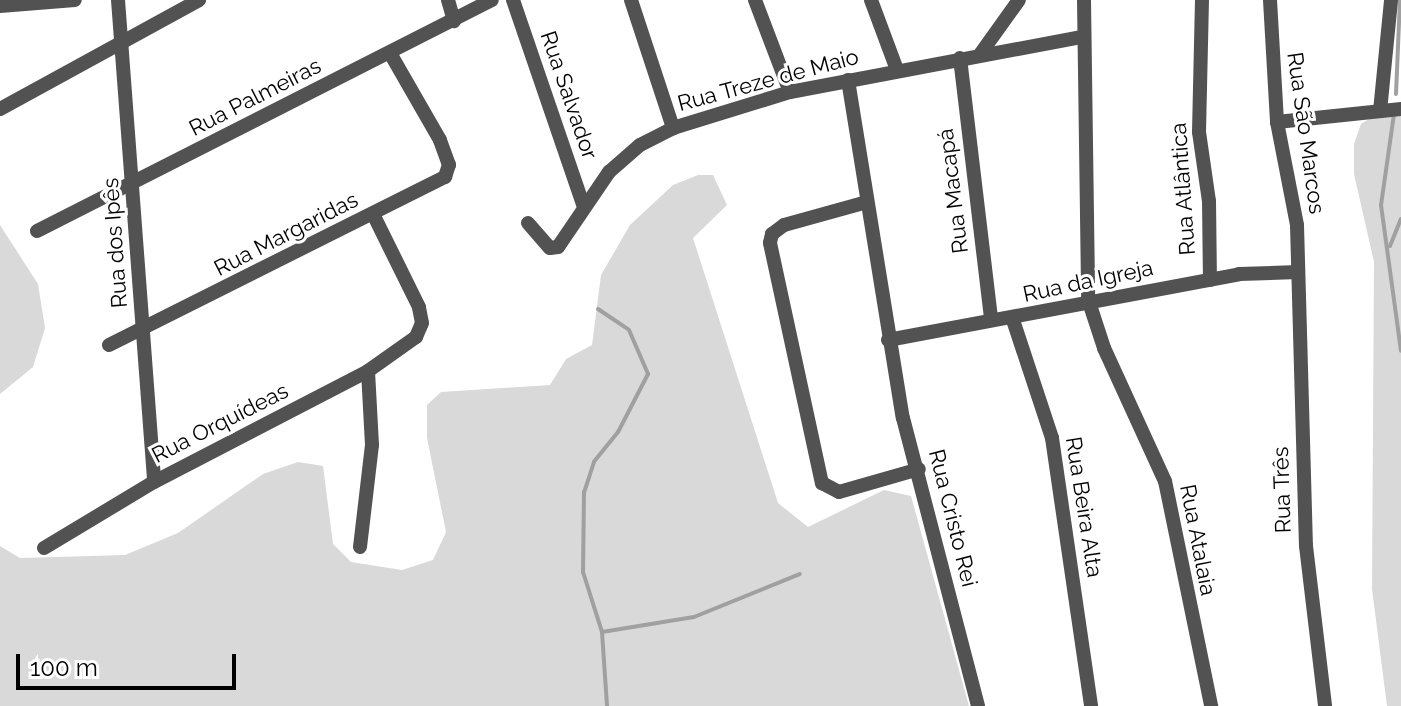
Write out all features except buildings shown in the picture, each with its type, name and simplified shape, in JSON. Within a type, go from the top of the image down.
[{"type":"street","points":[[0,6],[75,0]]},
{"type":"street","name":"Rua dos Ipês","points":[[118,0],[154,482]]},
{"type":"street","points":[[0,109],[199,0]]},
{"type":"street","points":[[448,0],[454,21]]},
{"type":"street","name":"Rua Palmeiras","points":[[37,231],[492,0]]},
{"type":"street","name":"Rua Salvador","points":[[513,0],[583,204]]},
{"type":"street","points":[[631,0],[673,128]]},
{"type":"street","points":[[755,0],[790,92]]},
{"type":"street","points":[[871,0],[897,70]]},
{"type":"street","points":[[981,53],[1019,0]]},
{"type":"street","name":"Rua Atalaia","points":[[1084,0],[1081,37],[1088,299],[1104,348],[1165,481],[1211,706]]},
{"type":"street","name":"Rua Atlântica","points":[[1202,0],[1199,132],[1209,201],[1210,280]]},
{"type":"street","name":"Rua São Marcos","points":[[1270,0],[1277,122],[1292,182],[1298,272]]},
{"type":"street","points":[[1380,111],[1391,0]]},
{"type":"street","name":"Rua Treze de Maio","points":[[528,223],[550,248],[558,247],[570,235],[583,204],[625,157],[673,128],[790,92],[981,53],[1081,37]]},
{"type":"street","name":"Rua Margaridas","points":[[109,345],[144,331],[445,177],[449,165],[440,140],[390,53]]},
{"type":"street","name":"Rua Macapá","points":[[960,58],[991,318]]},
{"type":"street","name":"Rua Cristo Rei","points":[[848,80],[888,340],[978,706]]},
{"type":"street","points":[[1277,122],[1401,109]]},
{"type":"street","points":[[867,202],[784,225],[772,234],[770,243],[822,483],[839,492],[919,469]]},
{"type":"street","name":"Rua Orquídeas","points":[[44,548],[154,482],[368,371],[416,337],[422,323],[419,307],[373,214]]},
{"type":"street","name":"Rua da Igreja","points":[[888,340],[991,318],[1013,320],[1088,299],[1210,280],[1298,272]]},
{"type":"street","name":"Rua Três","points":[[1298,272],[1307,559],[1325,706]]},
{"type":"street","name":"Rua Beira Alta","points":[[1013,320],[1052,438],[1091,706]]},
{"type":"street","points":[[360,547],[372,445],[368,371]]},
{"type":"shaded area","points":[[1382,111],[1401,111],[1401,706],[1387,706],[1372,589],[1374,262],[1354,174],[1354,144],[1361,124]]},
{"type":"shaded area","points":[[698,175],[713,175],[727,205],[693,238],[778,503],[808,527],[884,490],[911,496],[969,706],[0,706],[0,546],[20,558],[125,555],[178,533],[263,474],[298,462],[323,466],[333,544],[351,562],[402,570],[433,560],[446,532],[427,438],[427,405],[441,392],[550,385],[566,359],[592,345],[601,275],[630,225],[673,185]]},
{"type":"shaded area","points":[[0,225],[38,284],[45,328],[33,367],[0,394]]},
{"type":"waterway","points":[[1396,94],[1400,0]]},
{"type":"waterway","points":[[1394,114],[1381,205],[1401,351]]},
{"type":"waterway","points":[[1390,246],[1401,219]]},
{"type":"waterway","points":[[598,309],[629,330],[648,374],[618,432],[594,462],[584,492],[583,572],[602,632],[607,706]]},
{"type":"waterway","points":[[602,632],[694,617],[800,574]]}]
